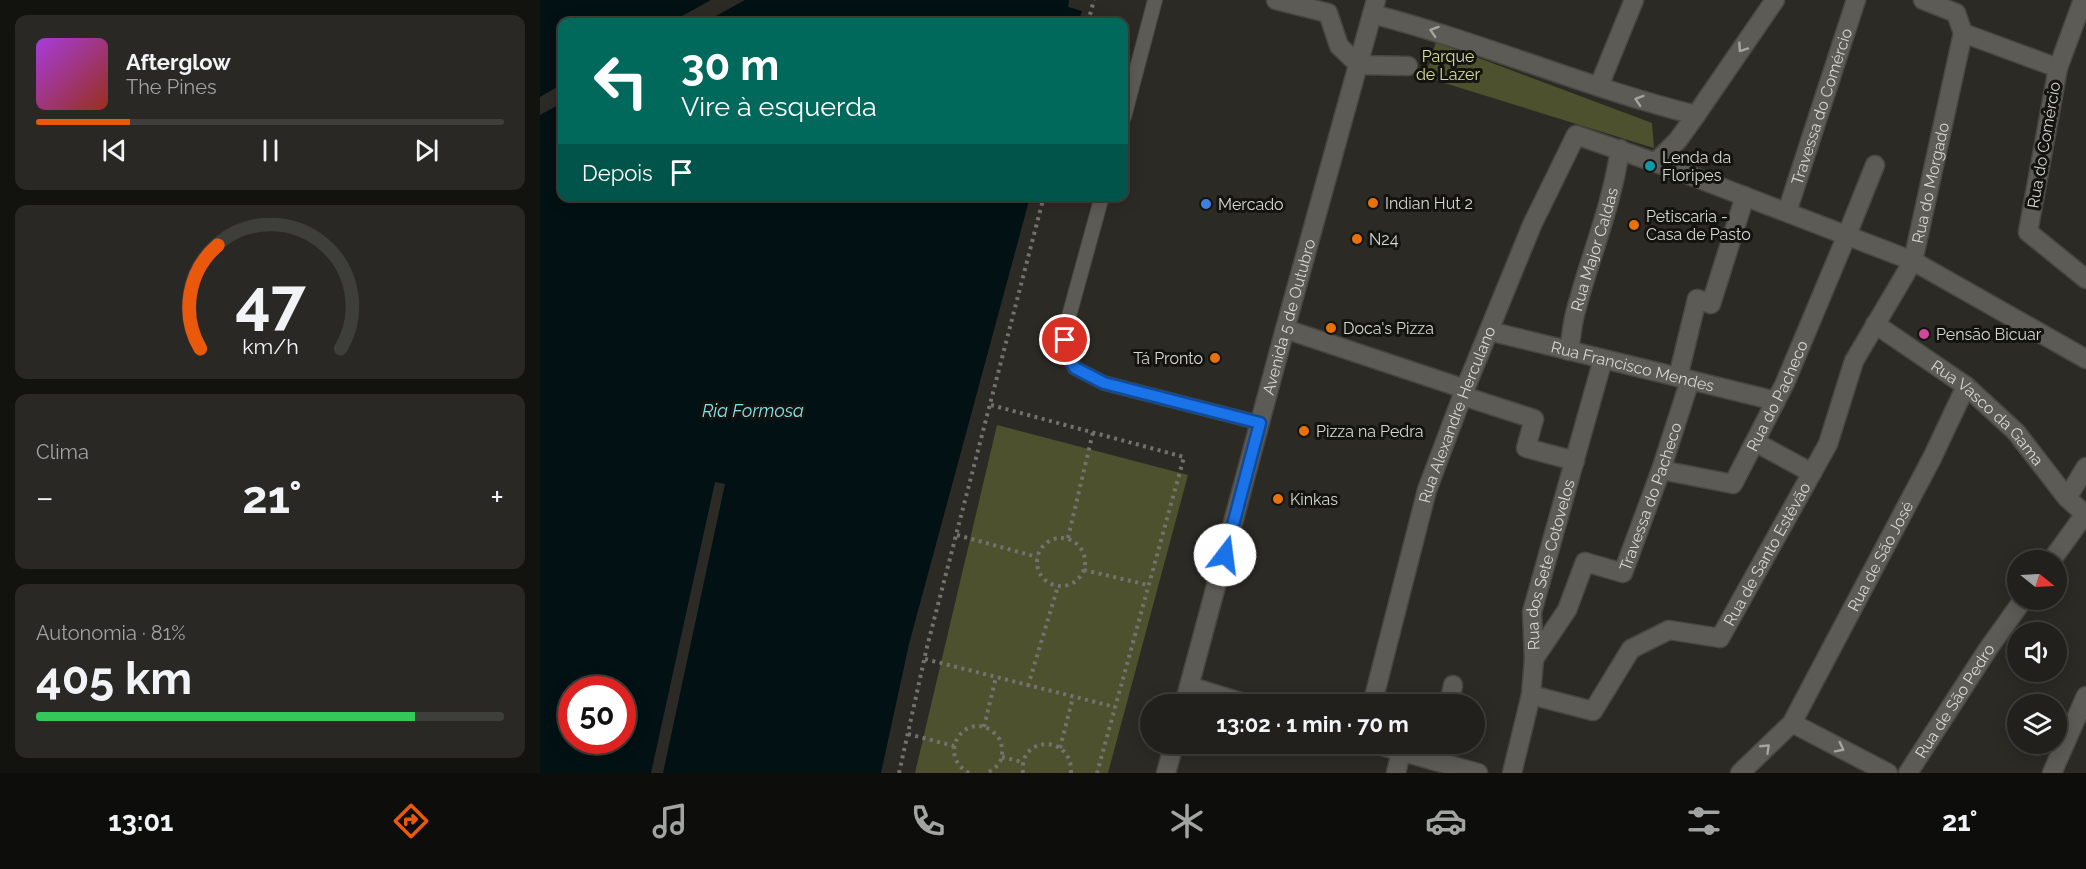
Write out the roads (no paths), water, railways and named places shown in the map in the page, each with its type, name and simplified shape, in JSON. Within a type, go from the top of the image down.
[{"type":"street","points":[[1276,0],[1328,13],[1339,46],[1359,65],[1408,66]]},
{"type":"street","points":[[1599,86],[1634,0]]},
{"type":"street","points":[[1656,162],[1678,140],[1775,0]]},
{"type":"street","name":"Travessa do Comércio","points":[[1787,212],[1856,0]]},
{"type":"street","points":[[1923,0],[1956,13],[1963,33]]},
{"type":"street","points":[[2058,68],[2083,0]]},
{"type":"street","points":[[1374,7],[1420,27],[1652,104],[1696,115]]},
{"type":"street","name":"Avenida 5 de Outubro","points":[[1187,694],[1374,7]]},
{"type":"street","name":"Rua do Comércio","points":[[1963,33],[2058,68],[2028,232],[2086,279]]},
{"type":"street","name":"Rua do Morgado","points":[[1875,324],[1913,261],[1963,33]]},
{"type":"street","name":"Rua Alexandre Herculano","points":[[1375,694],[1427,490],[1532,225],[1576,135],[1620,149]]},
{"type":"street","points":[[1620,149],[1913,261],[2086,359]]},
{"type":"street","name":"Rua Major Caldas","points":[[1569,351],[1575,315],[1614,180],[1620,149]]},
{"type":"street","name":"Rua do Pacheco","points":[[1661,470],[1734,484],[1776,401],[1875,165]]},
{"type":"street","name":"Travessa do Pacheco","points":[[1534,659],[1567,610],[1585,562],[1623,573],[1661,470],[1684,379],[1697,299],[1711,304],[1745,196]]},
{"type":"street","name":"Rua Vasco da Gama","points":[[1875,324],[1966,386],[2016,432],[2067,498],[2085,514]]},
{"type":"street","name":"Rua de Santo Estêvão","points":[[1531,695],[1593,711],[1630,649],[1669,630],[1720,638],[1828,444],[1854,361],[1875,324]]},
{"type":"street","points":[[1285,329],[1534,419],[1526,448],[1575,460]]},
{"type":"street","name":"Rua Francisco Mendes","points":[[1489,331],[1776,401]]},
{"type":"street","name":"Rua dos Sete Cotovelos","points":[[1512,773],[1531,695],[1534,659],[1532,612],[1603,359]]},
{"type":"street","name":"Rua de São José","points":[[1740,773],[1792,723],[1932,458],[1966,386]]},
{"type":"street","points":[[1755,442],[1812,473]]},
{"type":"street","points":[[2067,498],[2086,467]]},
{"type":"street","points":[[2059,550],[2085,514]]},
{"type":"street","name":"Rua de São Pedro","points":[[1908,773],[2016,610]]},
{"type":"street","points":[[1451,694],[1453,685]]},
{"type":"street","points":[[1189,686],[1215,694]]},
{"type":"street","points":[[2052,773],[2086,696]]},
{"type":"street","points":[[1792,723],[1888,773]]},
{"type":"street","points":[[1166,773],[1171,754]]},
{"type":"street","points":[[1396,773],[1401,754]]},
{"type":"street","points":[[1443,754],[1478,773]]},
{"type":"lane","points":[[1128,102],[1155,0]]},
{"type":"lane","points":[[1101,201],[1066,327],[1066,352],[1075,368],[1104,383],[1260,423]]},
{"type":"water","name":"Ria Formosa","points":[[540,0],[1069,0],[1068,7],[1082,11],[1079,18],[558,18],[558,201],[1029,201],[909,644],[881,773],[540,773]]},
{"type":"place","name":"Lenda da Floripes","points":[[1650,166]]},
{"type":"place","name":"Indian Hut 2","points":[[1373,203]]},
{"type":"place","name":"Mercado","points":[[1206,204]]},
{"type":"place","name":"Petiscaria - Casa de Pasto","points":[[1634,225]]},
{"type":"place","name":"N24","points":[[1357,239]]},
{"type":"place","name":"Doca's Pizza","points":[[1331,328]]},
{"type":"place","name":"Pensão Bicuar","points":[[1924,334]]},
{"type":"place","name":"Tá Pronto","points":[[1215,358]]},
{"type":"place","name":"Pizza na Pedra","points":[[1304,431]]},
{"type":"place","name":"Kinkas","points":[[1278,499]]},
{"type":"park label","name":"Parque de Lazer","points":[[1448,65]]}]
